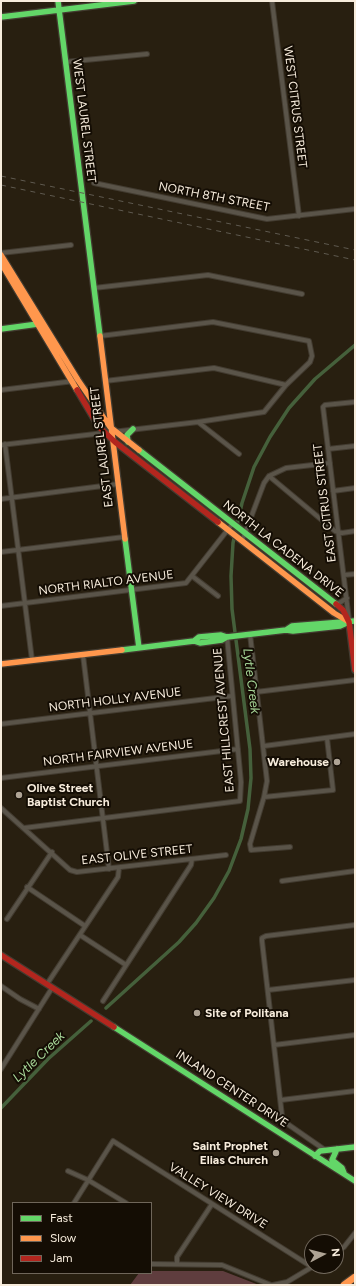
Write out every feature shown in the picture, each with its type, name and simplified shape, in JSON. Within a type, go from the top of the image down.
[{"type":"main road","name":"WEST LAUREL STREET","points":[[58,1],[88,244]]},
{"type":"main road","points":[[1,17],[134,1]]},
{"type":"main road","name":"EAST LAUREL STREET","points":[[88,244],[138,648]]},
{"type":"main road","name":"NORTH LA CADENA DRIVE","points":[[1,254],[74,380],[98,426],[128,442],[233,523],[242,536],[306,592],[339,617],[352,622]]},
{"type":"main road","name":"NORTH LA CADENA DRIVE","points":[[1,263],[14,288],[40,323]]},
{"type":"main road","points":[[1,272],[14,288]]},
{"type":"main road","points":[[1,329],[40,323]]},
{"type":"main road","name":"NORTH LA CADENA DRIVE","points":[[74,380],[98,411],[111,432],[126,450],[229,530],[242,536],[312,585],[343,610],[352,622]]},
{"type":"main road","points":[[98,411],[104,409],[108,404]]},
{"type":"main road","points":[[128,442],[127,435],[133,429]]},
{"type":"main road","points":[[114,458],[119,451],[126,450]]},
{"type":"main road","points":[[159,476],[164,470]]},
{"type":"main road","points":[[306,592],[312,585]]},
{"type":"main road","points":[[1,664],[194,641],[199,638],[221,635],[227,637],[286,630],[293,631],[340,626],[352,622],[355,670]]},
{"type":"main road","name":"INLAND CENTER DRIVE","points":[[1,955],[355,1181]]},
{"type":"main road","points":[[315,1156],[319,1152],[325,1150],[355,1147]]},
{"type":"main road","points":[[337,1149],[332,1160],[342,1168],[344,1174]]},
{"type":"main road","points":[[344,1285],[355,1277]]},
{"type":"street","name":"WEST CITRUS STREET","points":[[272,1],[299,216]]},
{"type":"street","points":[[66,62],[147,54]]},
{"type":"street","name":"NORTH 8TH STREET","points":[[94,183],[267,219],[355,210]]},
{"type":"street","points":[[1,254],[70,245]]},
{"type":"street","points":[[94,288],[208,275],[302,294]]},
{"type":"street","points":[[32,660],[12,498],[3,444],[198,422],[264,412],[286,385],[310,362],[312,356],[309,341],[213,322],[100,336]]},
{"type":"street","points":[[105,381],[214,368],[286,385]]},
{"type":"street","points":[[1,390],[74,380]]},
{"type":"street","name":"EAST CITRUS STREET","points":[[352,622],[346,598],[323,406],[355,402]]},
{"type":"street","points":[[198,422],[239,454]]},
{"type":"street","points":[[328,449],[355,446]]},
{"type":"street","points":[[242,536],[264,483],[269,476],[286,468],[330,463]]},
{"type":"street","points":[[269,476],[338,533],[355,531]]},
{"type":"street","points":[[1,499],[118,484]]},
{"type":"street","points":[[333,491],[355,488]]},
{"type":"street","name":"NORTH RIALTO AVENUE","points":[[1,606],[186,583],[233,523]]},
{"type":"street","points":[[1,552],[124,537]]},
{"type":"street","points":[[344,575],[355,574]]},
{"type":"street","points":[[192,576],[218,596]]},
{"type":"street","points":[[336,605],[346,598]]},
{"type":"street","points":[[250,634],[256,692],[264,746],[266,781],[264,797],[250,844],[251,850],[290,848]]},
{"type":"street","name":"EAST HILLCREST AVENUE","points":[[103,819],[240,800],[241,782],[227,637]]},
{"type":"street","points":[[83,655],[109,869]]},
{"type":"street","points":[[256,692],[355,680]]},
{"type":"street","name":"NORTH HOLLY AVENUE","points":[[1,724],[232,696]]},
{"type":"street","points":[[264,746],[355,734]]},
{"type":"street","points":[[264,797],[333,790],[327,738]]},
{"type":"street","name":"NORTH FAIRVIEW AVENUE","points":[[1,778],[238,749]]},
{"type":"street","name":"EAST OLIVE STREET","points":[[1,808],[52,852],[70,870],[77,872],[226,855]]},
{"type":"street","points":[[24,828],[103,819]]},
{"type":"street","points":[[7,919],[27,887],[52,852]]},
{"type":"street","points":[[103,1001],[191,865],[192,859]]},
{"type":"street","points":[[1,1069],[39,1008],[85,926],[118,877],[119,868]]},
{"type":"street","points":[[282,881],[355,871]]},
{"type":"street","points":[[27,887],[85,926]]},
{"type":"street","points":[[325,1150],[284,1120],[262,938],[355,925]]},
{"type":"street","points":[[80,935],[126,965]]},
{"type":"street","points":[[268,990],[355,980]]},
{"type":"street","points":[[1,986],[20,999],[39,1008]]},
{"type":"street","points":[[274,1045],[355,1035]]},
{"type":"street","points":[[1,1059],[7,1060]]},
{"type":"street","points":[[281,1100],[355,1091]]},
{"type":"street","name":"VALLEY VIEW DRIVE","points":[[88,1180],[113,1141],[304,1261]]},
{"type":"street","points":[[68,1171],[88,1180],[124,1202]]},
{"type":"street","points":[[75,1202],[88,1180]]},
{"type":"street","points":[[177,1264],[177,1257],[212,1204]]},
{"type":"street","points":[[344,1247],[355,1233]]},
{"type":"street","points":[[152,1264],[222,1265],[272,1285],[287,1282],[304,1272]]},
{"type":"shaded area","points":[[152,1271],[223,1271],[259,1285],[130,1285],[138,1274],[152,1274]]},
{"type":"waterway","name":"Lytle Creek","points":[[106,1008],[179,942],[196,923],[214,898],[229,871],[241,839],[248,809],[251,778],[250,749],[232,609],[231,576],[233,543],[242,503],[254,467],[270,437],[289,408],[315,379],[355,345]]},
{"type":"waterway","name":"Lytle Creek","points":[[1,1108],[48,1059],[91,1021]]},
{"type":"railway","points":[[1,176],[355,250]]},
{"type":"railway","points":[[1,185],[355,260]]},
{"type":"traffic: fast","points":[[58,1],[100,336]]},
{"type":"traffic: fast","points":[[1,17],[134,1]]},
{"type":"traffic: fast","points":[[1,329],[38,324]]},
{"type":"traffic: fast","points":[[128,442],[127,435],[133,429]]},
{"type":"traffic: fast","points":[[139,450],[336,604]]},
{"type":"traffic: fast","points":[[125,539],[139,648]]},
{"type":"traffic: fast","points":[[286,630],[292,626],[355,621]]},
{"type":"traffic: fast","points":[[194,641],[199,637],[221,635],[227,637],[286,630],[293,631],[340,626],[349,622]]},
{"type":"traffic: fast","points":[[122,650],[194,641],[200,643],[222,640],[227,637]]},
{"type":"traffic: fast","points":[[114,1027],[355,1181]]},
{"type":"traffic: fast","points":[[315,1156],[320,1151],[355,1147]]},
{"type":"traffic: fast","points":[[337,1149],[332,1160],[342,1168],[344,1173]]},
{"type":"traffic: slow","points":[[1,255],[78,380],[110,427],[139,450]]},
{"type":"traffic: slow","points":[[1,263],[77,390]]},
{"type":"traffic: slow","points":[[100,336],[125,539]]},
{"type":"traffic: slow","points":[[218,522],[334,613],[349,622]]},
{"type":"traffic: slow","points":[[1,664],[122,650]]},
{"type":"traffic: slow","points":[[344,1285],[355,1277]]},
{"type":"traffic: jam","points":[[77,390],[99,427],[115,442],[218,522]]},
{"type":"traffic: jam","points":[[336,604],[343,610],[349,622],[355,670]]},
{"type":"traffic: jam","points":[[1,955],[114,1027]]},
{"type":"place","name":"Warehouse","points":[[337,762]]},
{"type":"place","name":"Olive Street Baptist Church","points":[[19,795]]},
{"type":"place","name":"Site of Politana","points":[[197,1013]]},
{"type":"place","name":"Saint Prophet Elias Church","points":[[276,1153]]}]
